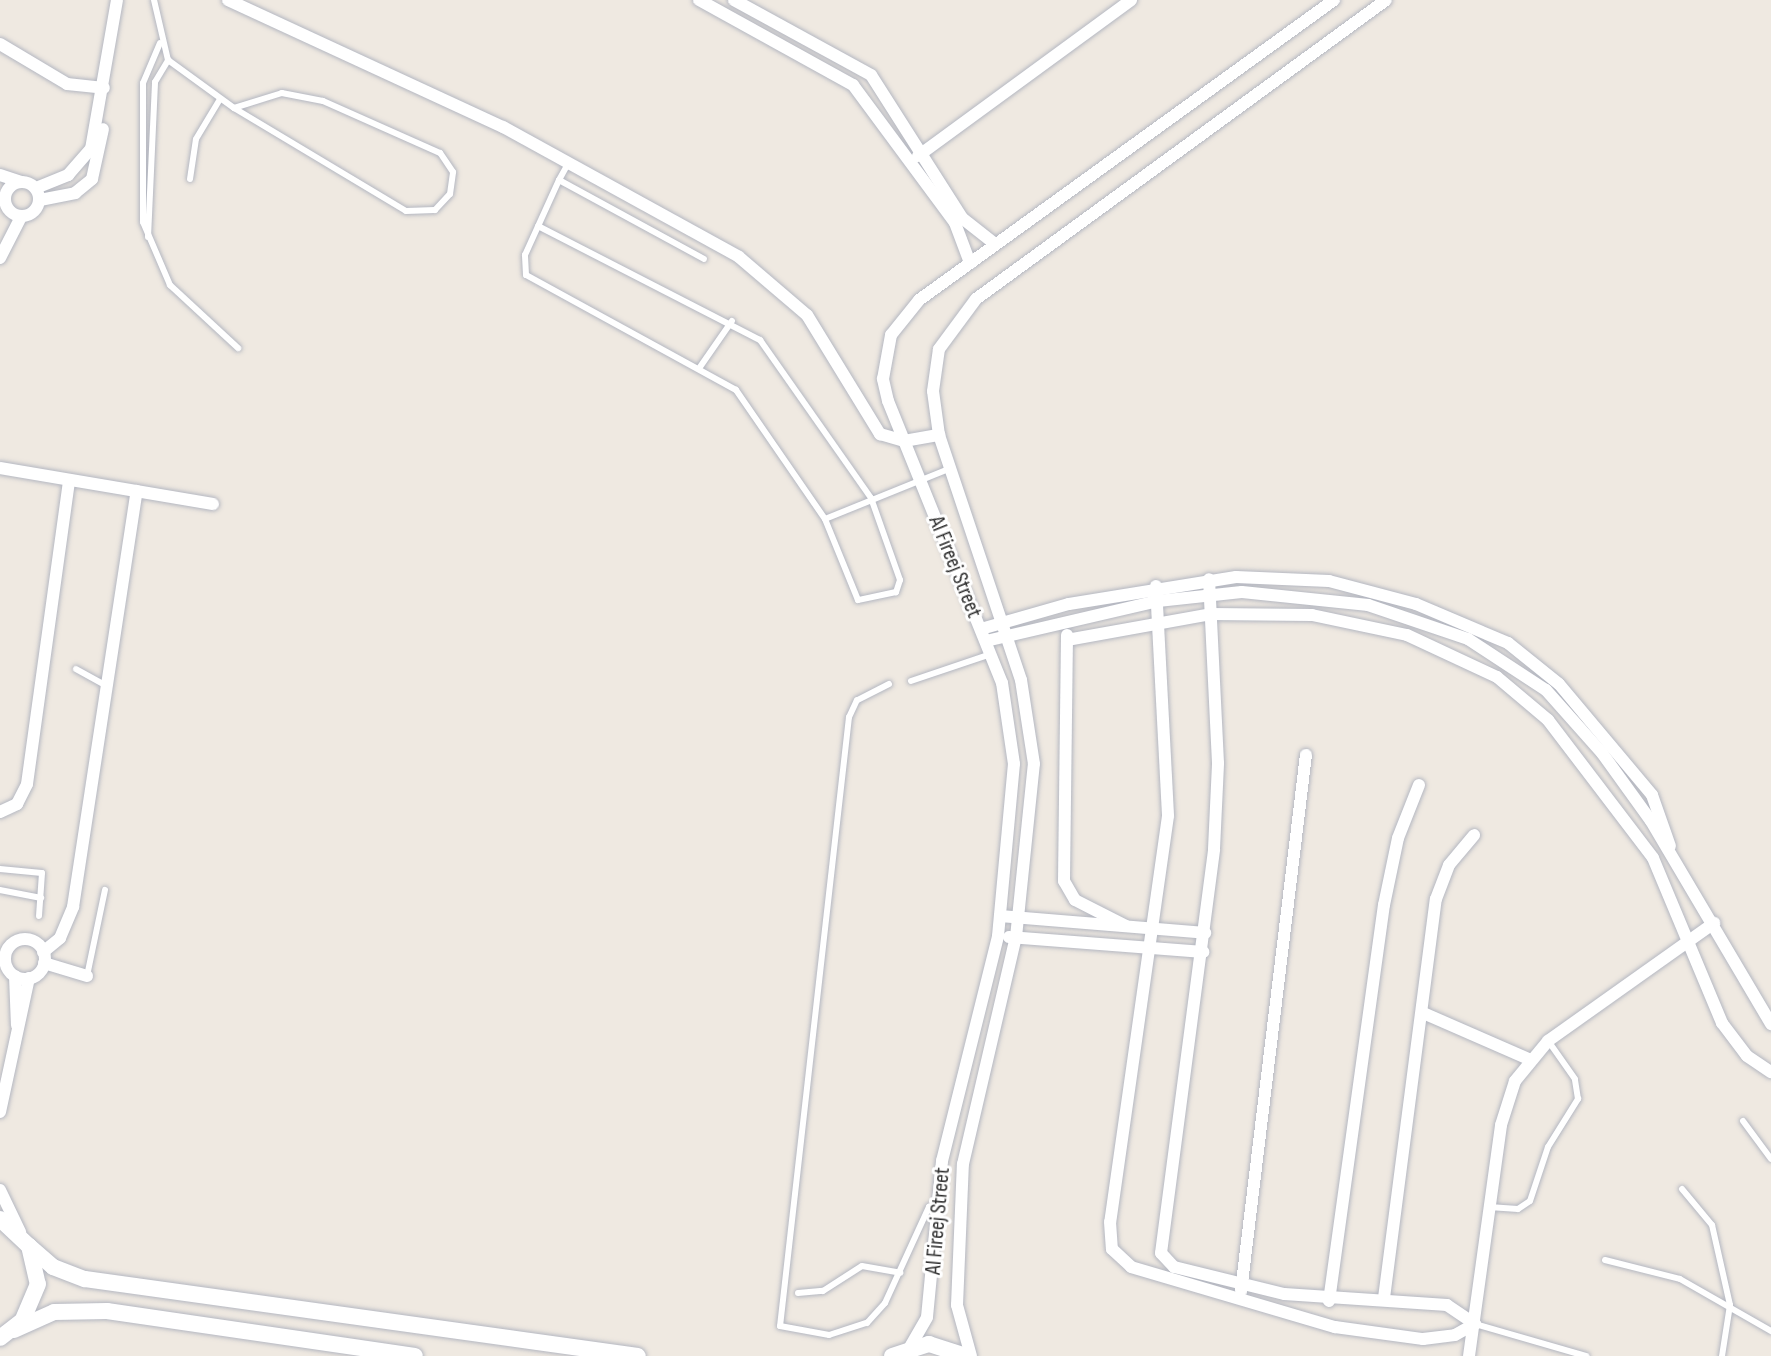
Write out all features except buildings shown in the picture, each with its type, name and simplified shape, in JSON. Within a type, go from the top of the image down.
[{"type":"street","points":[[0,175],[22,182],[38,194],[75,193],[92,179],[117,0]]},
{"type":"street","points":[[228,0],[569,162],[776,283],[821,333],[876,429],[904,441],[939,435]]},
{"type":"street","points":[[699,0],[803,52],[853,85],[912,161],[961,233],[970,263]]},
{"type":"street","points":[[734,0],[810,36],[871,75],[925,152],[962,218],[995,244]]},
{"type":"street","points":[[912,161],[1131,0]]},
{"type":"street","name":"Al Fireej Street","points":[[910,1347],[927,1317],[942,1161],[998,936],[1013,736],[991,654],[919,480],[883,379],[891,335],[919,300],[1334,0]]},
{"type":"street","name":"Al Fireej Street","points":[[969,1356],[957,1305],[963,1164],[1016,937],[1033,735],[1004,630],[939,435],[934,369],[961,313],[1386,0]]},
{"type":"street","points":[[803,52],[810,36]]},
{"type":"street","points":[[0,44],[67,84],[104,88]]},
{"type":"street","points":[[0,258],[21,217],[38,194],[85,159],[103,109]]},
{"type":"street","points":[[21,217],[3,201],[22,182]]},
{"type":"street","points":[[0,468],[213,504]]},
{"type":"street","points":[[0,812],[17,804],[27,784],[69,480]]},
{"type":"street","points":[[0,1112],[29,978],[66,929],[73,907],[137,491]]},
{"type":"street","points":[[1004,630],[1069,604],[1156,586],[1209,579],[1299,578],[1391,596],[1488,632],[1559,684],[1652,795],[1671,854]]},
{"type":"street","points":[[1209,579],[1218,763],[1203,952],[1161,1253],[1174,1267],[1242,1284],[1329,1301],[1384,1298],[1447,1305],[1475,1324]]},
{"type":"street","points":[[1156,586],[1169,775],[1154,949],[1109,1240],[1131,1267],[1335,1327],[1412,1338],[1445,1338],[1475,1324]]},
{"type":"street","points":[[984,635],[1158,601],[1209,595],[1303,595],[1387,610],[1468,639],[1538,683],[1602,753],[1671,854],[1771,1024]]},
{"type":"street","points":[[1387,610],[1391,596]]},
{"type":"street","points":[[1069,604],[1064,881],[1075,900],[1126,926]]},
{"type":"street","points":[[1067,640],[1159,620],[1211,614],[1281,613],[1370,624],[1432,643],[1497,677],[1548,720],[1642,843],[1672,890],[1729,1035],[1771,1072]]},
{"type":"street","points":[[1240,1298],[1306,755]]},
{"type":"street","points":[[1329,1301],[1384,905],[1398,838],[1419,785]]},
{"type":"street","points":[[1384,1298],[1436,899],[1449,865],[1474,835]]},
{"type":"street","points":[[1000,916],[1205,933]]},
{"type":"street","points":[[1469,1356],[1504,1110],[1529,1059],[1548,1041],[1714,923]]},
{"type":"street","points":[[998,936],[1203,952]]},
{"type":"street","points":[[29,978],[15,976],[3,963],[6,941],[28,939],[44,958],[87,976]]},
{"type":"street","points":[[15,976],[18,1028]]},
{"type":"street","points":[[1423,1013],[1529,1059]]},
{"type":"street","points":[[942,1161],[963,1164]]},
{"type":"street","points":[[0,1190],[26,1242],[38,1284],[4,1336]]},
{"type":"street","points":[[938,1211],[962,1219]]},
{"type":"street","points":[[0,1219],[53,1267],[85,1279],[638,1356]]},
{"type":"street","points":[[4,1336],[54,1312],[107,1311],[415,1356]]},
{"type":"street","points":[[892,1356],[910,1347],[938,1345],[969,1356]]},
{"type":"lane","points":[[154,0],[160,43],[168,60],[220,99],[234,108],[406,211],[435,210],[450,194],[453,172],[440,153],[323,101],[282,93],[234,108]]},
{"type":"lane","points":[[160,43],[143,83],[141,170],[148,237],[170,285],[238,348]]},
{"type":"lane","points":[[148,237],[154,171],[155,82],[168,60]]},
{"type":"lane","points":[[190,179],[196,139],[220,99]]},
{"type":"lane","points":[[538,226],[732,321],[783,367],[871,498],[900,580],[892,594],[858,600],[825,519],[746,401],[700,367],[530,281],[523,262],[538,226],[559,180],[569,162]]},
{"type":"lane","points":[[141,170],[154,171]]},
{"type":"lane","points":[[559,180],[704,259]]},
{"type":"lane","points":[[700,367],[732,321]]},
{"type":"lane","points":[[825,519],[949,469]]},
{"type":"lane","points":[[911,681],[991,654]]},
{"type":"lane","points":[[76,669],[107,686]]},
{"type":"lane","points":[[889,684],[857,700],[849,717],[778,1322],[792,1332],[853,1331],[879,1312],[929,1207],[938,1211]]},
{"type":"lane","points":[[0,869],[40,870],[39,916]]},
{"type":"lane","points":[[0,890],[41,898]]},
{"type":"lane","points":[[87,976],[105,890]]},
{"type":"lane","points":[[1489,1207],[1518,1209],[1530,1201],[1548,1147],[1578,1099],[1575,1079],[1548,1041]]},
{"type":"lane","points":[[1743,1121],[1771,1159]]},
{"type":"lane","points":[[1682,1189],[1712,1225],[1730,1305],[1722,1356]]},
{"type":"lane","points":[[1605,1260],[1680,1279],[1771,1331]]},
{"type":"lane","points":[[798,1293],[823,1291],[862,1266],[900,1273]]},
{"type":"lane","points":[[1475,1324],[1586,1356]]}]
